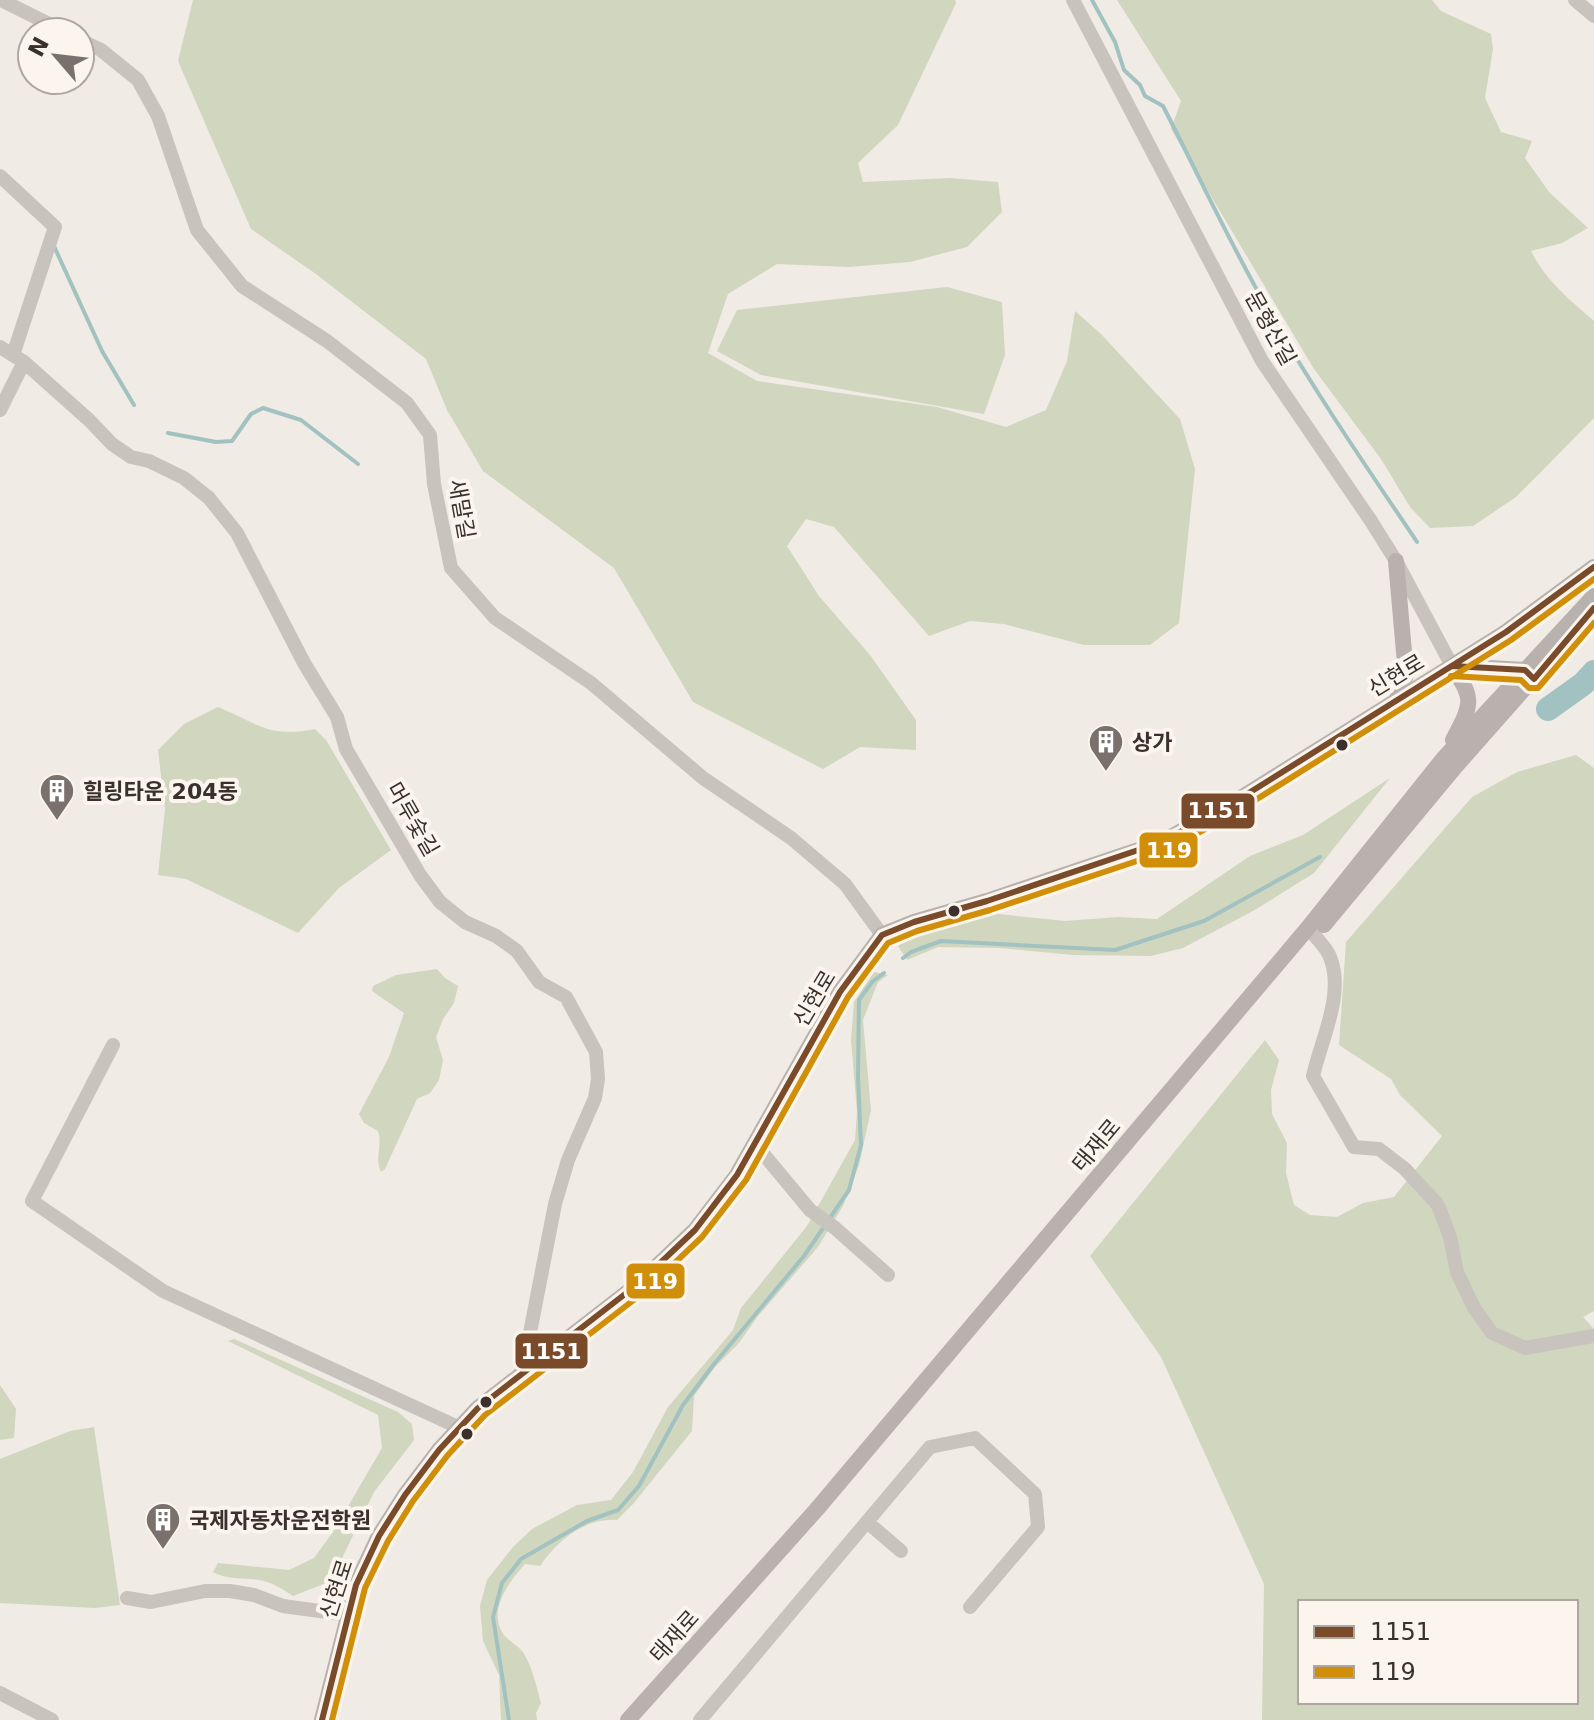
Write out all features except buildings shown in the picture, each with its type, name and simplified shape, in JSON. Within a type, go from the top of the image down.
[{"type":"main road","points":[[1396,561],[1406,675],[1396,701]]},
{"type":"main road","name":"신현로","points":[[322,1720],[356,1585],[379,1536],[430,1461],[478,1408],[638,1284],[695,1230],[737,1175],[840,992],[882,935],[1162,842],[1244,796],[1506,632],[1594,567]]},
{"type":"main road","name":"태재로","points":[[640,1720],[823,1514],[1315,936],[1594,596]]},
{"type":"main road","name":"태재로","points":[[628,1720],[848,1473],[1307,929],[1443,759],[1594,608]]},
{"type":"main road","points":[[1452,666],[1530,674]]},
{"type":"main road","points":[[1443,759],[1468,712],[1470,693],[1452,666]]},
{"type":"street","points":[[1,0],[33,16]]},
{"type":"street","name":"문형산길","points":[[1073,0],[1262,361],[1396,561],[1452,666]]},
{"type":"street","points":[[1575,0],[1594,16]]},
{"type":"street","name":"새말길","points":[[96,48],[138,80],[158,116],[197,230],[242,286],[327,341],[396,394],[407,403],[430,435],[434,484],[451,568],[495,618],[591,683],[703,778],[791,838],[845,884],[882,935]]},
{"type":"street","points":[[0,176],[55,227],[12,355],[0,410]]},
{"type":"street","name":"머루숯길","points":[[12,355],[89,420],[112,444],[131,457],[149,461],[184,478],[209,498],[237,533],[304,663],[337,717],[346,749],[420,875],[440,902],[465,922],[496,936],[517,951],[539,982],[566,997],[596,1052],[598,1079],[595,1098],[568,1160],[551,1220],[522,1374]]},
{"type":"street","points":[[1315,936],[1330,955],[1334,974],[1333,1005],[1313,1076],[1354,1147],[1379,1149],[1405,1169],[1438,1205],[1450,1237],[1457,1272],[1474,1308],[1492,1333],[1525,1348],[1594,1336]]},
{"type":"street","points":[[113,1045],[32,1201],[163,1291],[460,1428]]},
{"type":"street","points":[[755,1144],[810,1210],[888,1275]]},
{"type":"street","points":[[700,1720],[930,1447],[975,1438],[1035,1494],[1038,1527],[970,1607]]},
{"type":"street","points":[[867,1522],[901,1551]]},
{"type":"street","points":[[127,1598],[151,1602],[205,1591],[230,1591],[254,1595],[283,1606],[349,1615]]},
{"type":"street","points":[[0,1693],[52,1720]]},
{"type":"green space","points":[[193,0],[955,0],[898,125],[858,163],[863,182],[951,178],[998,182],[1002,212],[967,247],[910,262],[849,267],[777,264],[728,294],[708,353],[757,381],[937,407],[1006,427],[1046,410],[1067,361],[1075,311],[1101,334],[1180,419],[1195,469],[1179,623],[1150,645],[1084,645],[1004,624],[970,621],[929,636],[834,527],[806,519],[787,546],[819,596],[870,655],[916,720],[916,750],[860,747],[823,769],[693,702],[614,568],[483,471],[447,410],[426,359],[316,274],[251,229],[178,61]]},
{"type":"green space","points":[[1117,0],[1432,0],[1441,11],[1491,34],[1493,49],[1485,98],[1501,132],[1532,141],[1525,158],[1549,192],[1588,228],[1562,243],[1531,251],[1551,281],[1594,321],[1594,418],[1516,497],[1473,526],[1430,528],[1410,507],[1381,459],[1314,369],[1171,129],[1181,101]]},
{"type":"green space","points":[[947,287],[1002,302],[1005,355],[984,414],[761,375],[717,351],[737,310]]},
{"type":"green space","points":[[218,707],[264,728],[286,732],[315,729],[326,740],[391,850],[339,888],[298,933],[186,879],[158,875],[165,809],[158,750],[184,724]]},
{"type":"green space","points":[[1576,755],[1594,768],[1594,1311],[1583,1317],[1594,1329],[1594,1720],[1262,1720],[1264,1584],[1161,1357],[1090,1256],[1265,1040],[1279,1060],[1271,1090],[1272,1114],[1287,1143],[1286,1173],[1294,1205],[1310,1215],[1337,1217],[1363,1203],[1394,1197],[1442,1136],[1400,1095],[1391,1079],[1339,1045],[1346,942],[1472,797],[1517,772]]},
{"type":"green space","points":[[1390,778],[1314,873],[1253,911],[1183,948],[1151,956],[938,947],[907,960],[898,946],[914,934],[988,913],[1065,921],[1118,917],[1157,919],[1250,856],[1303,835]]},
{"type":"green space","points":[[437,969],[458,986],[454,1003],[436,1037],[443,1060],[439,1080],[430,1093],[417,1099],[381,1172],[378,1131],[364,1123],[359,1114],[389,1057],[404,1013],[372,991],[373,986],[396,975]]},
{"type":"green space","points":[[874,972],[888,975],[878,982],[863,1020],[871,1110],[859,1165],[843,1206],[818,1247],[758,1316],[739,1343],[715,1367],[694,1396],[692,1431],[633,1504],[617,1520],[594,1523],[573,1532],[540,1566],[525,1564],[508,1586],[499,1604],[498,1623],[504,1635],[522,1651],[527,1660],[541,1703],[536,1713],[537,1720],[501,1720],[499,1675],[483,1641],[480,1606],[487,1580],[532,1529],[577,1505],[611,1500],[633,1472],[668,1407],[733,1330],[741,1308],[807,1226],[855,1140],[857,1112],[851,1040],[854,1002]]},
{"type":"green space","points":[[234,1339],[398,1412],[412,1424],[414,1440],[374,1492],[331,1581],[293,1596],[263,1581],[227,1577],[213,1572],[218,1563],[289,1570],[314,1558],[333,1532],[382,1448],[378,1415],[228,1341]]},
{"type":"green space","points":[[0,1385],[16,1409],[14,1438],[0,1440]]},
{"type":"green space","points":[[94,1427],[120,1605],[95,1608],[0,1603],[0,1459],[70,1431]]},
{"type":"waterway","points":[[1092,0],[1115,42],[1124,70],[1140,85],[1145,96],[1163,106],[1245,269],[1292,350],[1417,542]]},
{"type":"waterway","points":[[53,244],[102,351],[134,405]]},
{"type":"waterway","points":[[168,433],[216,442],[232,441],[251,414],[263,408],[301,420],[358,464]]},
{"type":"waterway","points":[[1548,709],[1583,684],[1594,672]]},
{"type":"waterway","points":[[903,958],[941,941],[1115,950],[1204,921],[1320,857]]},
{"type":"waterway","points":[[509,1720],[493,1617],[502,1583],[521,1559],[587,1521],[618,1510],[639,1486],[683,1405],[804,1256],[849,1190],[861,1145],[859,1000],[872,982],[884,973]]},
{"type":"transit line","name":"1151","points":[[322,1720],[356,1585],[379,1536],[405,1495],[439,1450],[478,1408],[638,1284],[695,1230],[737,1175],[840,992],[882,935],[1162,842],[1244,796],[1506,632],[1594,567]]},
{"type":"transit line","name":"119","points":[[332,1720],[365,1588],[388,1541],[413,1501],[447,1456],[485,1415],[644,1292],[702,1237],[746,1180],[848,997],[888,943],[1167,851],[1249,804],[1511,640],[1594,579]]},
{"type":"transit line","name":"1151","points":[[1452,666],[1525,670],[1534,679],[1594,608]]},
{"type":"transit line","name":"119","points":[[1451,676],[1521,680],[1529,688],[1538,688],[1594,623]]},
{"type":"place","name":"상가","points":[[1106,773]]},
{"type":"place","name":"힐링타운 204동","points":[[57,822]]},
{"type":"place","name":"국제자동차운전학원","points":[[163,1551]]}]
